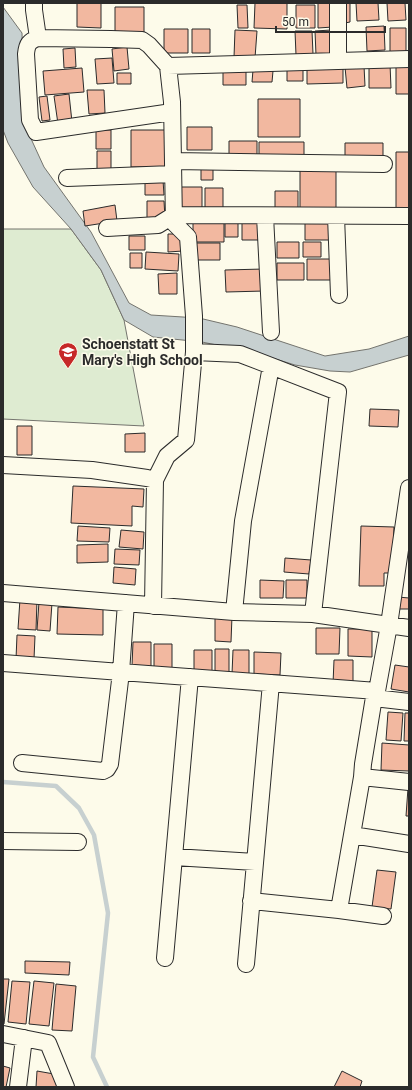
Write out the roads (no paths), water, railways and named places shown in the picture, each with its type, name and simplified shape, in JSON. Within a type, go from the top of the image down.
[{"type":"street","points":[[34,3],[38,38]]},
{"type":"street","points":[[338,3],[338,61]]},
{"type":"street","points":[[153,606],[155,480],[167,456],[186,440],[194,340],[188,237],[174,223],[172,112],[168,66],[149,45],[142,40],[38,38],[29,42],[27,45],[26,54],[30,120],[36,132],[172,112]]},
{"type":"street","points":[[168,66],[409,59]]},
{"type":"street","points":[[67,178],[173,167],[384,164]]},
{"type":"street","points":[[107,228],[158,225],[174,215],[409,216]]},
{"type":"street","points":[[265,216],[270,332]]},
{"type":"street","points":[[336,216],[339,295]]},
{"type":"street","points":[[194,340],[240,354],[338,392],[313,614]]},
{"type":"street","points":[[234,612],[243,521],[270,366]]},
{"type":"street","points":[[3,465],[92,470],[155,480]]},
{"type":"street","points":[[339,910],[362,777],[374,695],[377,691],[389,625],[409,488]]},
{"type":"street","points":[[3,593],[234,612],[313,614],[409,628]]},
{"type":"street","points":[[22,763],[104,770],[107,769],[110,764],[121,672],[126,604]]},
{"type":"street","points":[[3,663],[270,683],[374,695],[409,702]]},
{"type":"street","points":[[165,958],[190,677]]},
{"type":"street","points":[[246,964],[270,683]]},
{"type":"street","points":[[362,777],[409,782]]},
{"type":"street","points":[[352,835],[409,844]]},
{"type":"street","points":[[3,841],[78,842]]},
{"type":"street","points":[[174,858],[255,862]]},
{"type":"street","points":[[251,902],[339,910],[383,916]]},
{"type":"street","points":[[3,1034],[48,1043],[66,1087]]},
{"type":"street","points":[[18,1087],[24,1038]]},
{"type":"waterway","points":[[3,782],[56,786],[79,808],[94,835],[108,913],[93,1057],[107,1087]]},
{"type":"place","name":"Schoenstatt St Mary's High School","points":[[68,369]]}]
